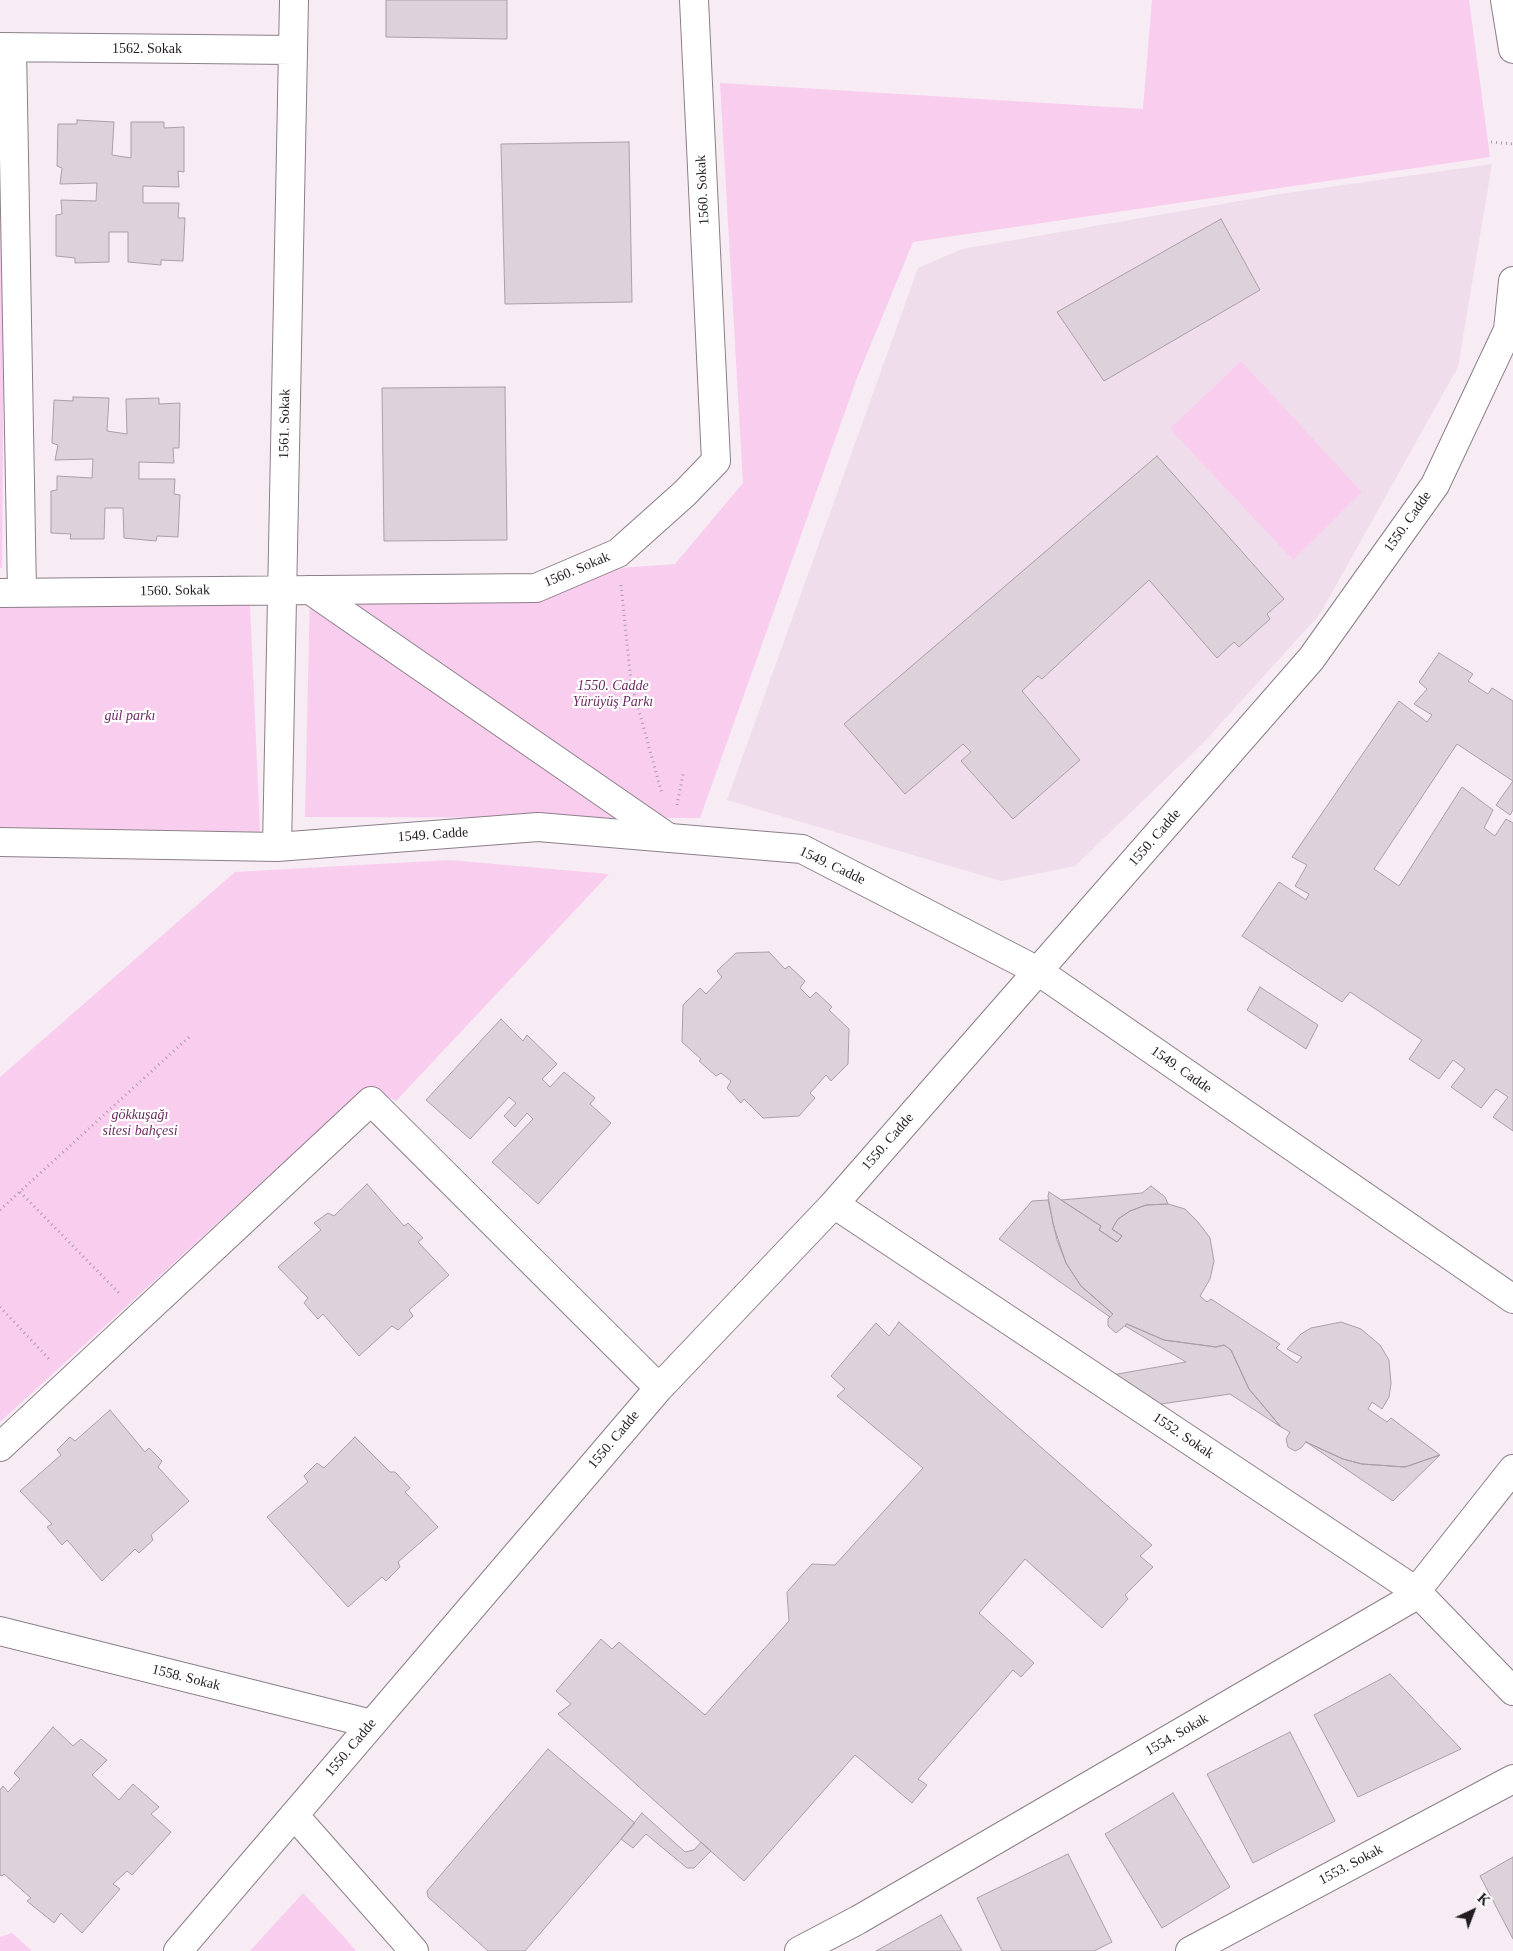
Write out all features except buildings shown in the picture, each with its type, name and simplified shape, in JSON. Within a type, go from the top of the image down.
[{"type":"street","name":"1561. Sokak","points":[[277,847],[294,0]]},
{"type":"street","name":"1560. Sokak","points":[[11,593],[536,588],[618,552],[684,494],[716,461],[694,0]]},
{"type":"street","points":[[1505,0],[1513,49]]},
{"type":"street","name":"1562. Sokak","points":[[6,47],[293,50]]},
{"type":"street","points":[[6,47],[11,593]]},
{"type":"street","name":"1550. Cadde","points":[[178,1951],[659,1388],[834,1204],[1311,659],[1435,485],[1508,330],[1513,281]]},
{"type":"street","points":[[310,590],[669,838]]},
{"type":"street","name":"1549. Cadde","points":[[0,842],[277,847],[538,827],[802,849],[1038,971],[1513,1298]]},
{"type":"street","points":[[0,1447],[371,1101],[659,1388]]},
{"type":"street","name":"1552. Sokak","points":[[834,1204],[1416,1591],[1513,1691]]},
{"type":"street","name":"1554. Sokak","points":[[799,1951],[858,1920],[1410,1599],[1513,1470]]},
{"type":"street","name":"1558. Sokak","points":[[0,1631],[372,1724]]},
{"type":"street","name":"1553. Sokak","points":[[1190,1951],[1513,1779]]},
{"type":"street","points":[[294,1816],[414,1951]]},
{"type":"path","points":[[1491,142],[1513,144]]},
{"type":"path","points":[[618,552],[631,682],[664,801]]},
{"type":"path","points":[[0,1210],[189,1037]]},
{"type":"path","points":[[20,1192],[141,1315]]},
{"type":"path","points":[[0,1307],[71,1381]]},
{"type":"shaded area","points":[[1492,164],[1458,367],[1320,614],[1203,743],[1075,866],[1001,881],[727,800],[918,268],[962,249],[1280,194]]},
{"type":"green space","name":"1550. Cadde Yürüyüş Parkı","points":[[1152,0],[1469,0],[1490,157],[913,242],[857,378],[700,818],[305,817],[310,590],[675,564],[743,483],[720,83],[1143,109]]},
{"type":"green space","points":[[0,47],[6,47],[2,568],[0,568]]},
{"type":"green space","points":[[1241,361],[1362,492],[1293,560],[1170,429]]},
{"type":"green space","name":"gül parkı","points":[[0,601],[250,605],[260,832],[0,827]]},
{"type":"green space","name":"gökkuşağı sitesi bahçesi","points":[[449,860],[609,874],[396,1101],[367,1086],[0,1422],[0,1077],[235,872]]},
{"type":"green space","points":[[303,1893],[356,1951],[250,1951]]},
{"type":"green space","points":[[12,1933],[32,1951],[0,1951],[0,1937]]}]
